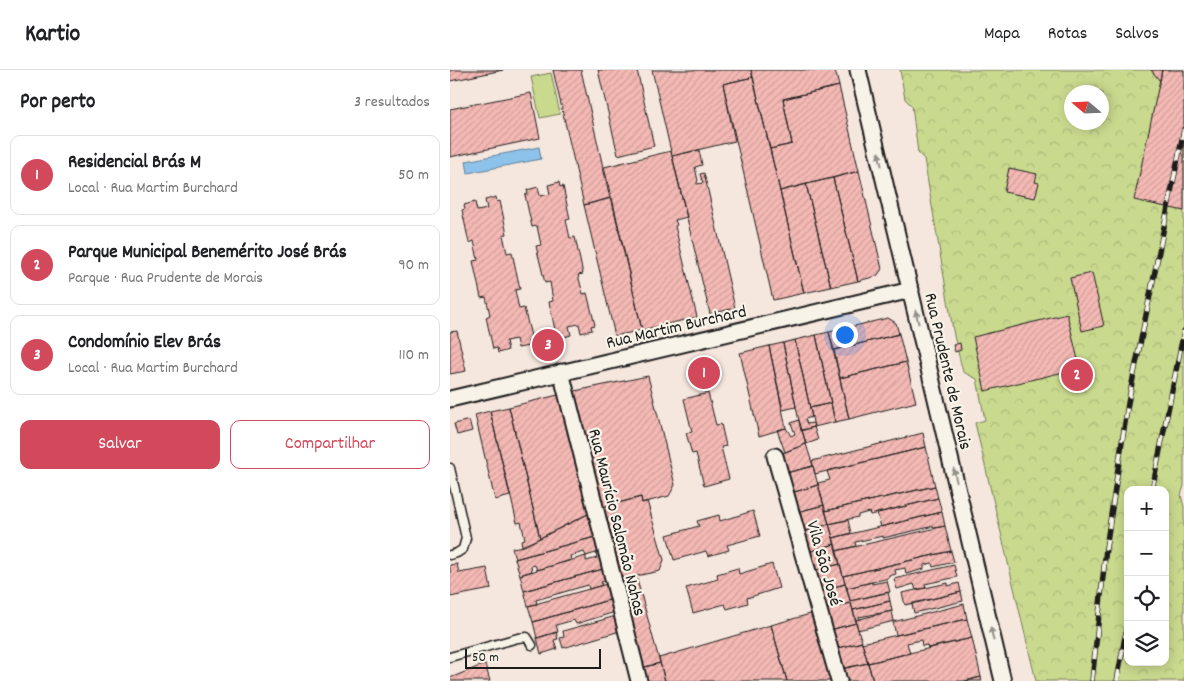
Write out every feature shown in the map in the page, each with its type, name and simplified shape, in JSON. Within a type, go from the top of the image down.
[{"type":"street","name":"Rua Prudente de Morais","points":[[858,70],[1003,681]]},
{"type":"street","name":"Rua Martim Burchard","points":[[450,398],[911,290]]},
{"type":"street","name":"Rua Maurício Salomão Nahas","points":[[561,372],[639,681]]},
{"type":"street","name":"Vila São José","points":[[776,456],[839,681]]},
{"type":"lane","points":[[450,468],[466,538],[463,549],[450,555]]},
{"type":"lane","points":[[450,657],[518,638],[527,637],[532,645]]},
{"type":"green space","points":[[900,70],[1184,70],[1184,486],[1181,495],[1184,507],[1184,681],[1036,681],[975,423],[985,420],[977,379],[963,372],[954,336],[924,159],[918,153],[912,106],[905,99]]},
{"type":"green space","points":[[551,73],[560,114],[540,118],[531,77]]},
{"type":"water","points":[[539,147],[541,159],[468,173],[466,161]]},
{"type":"building","points":[[450,70],[503,70],[450,81]]},
{"type":"building","points":[[553,70],[581,70],[610,198],[584,205]]},
{"type":"building","points":[[598,70],[637,70],[654,146],[618,155]]},
{"type":"building","points":[[652,70],[751,70],[753,77],[723,84],[735,141],[672,156]]},
{"type":"building","points":[[751,70],[835,70],[839,86],[783,99],[792,144],[770,149]]},
{"type":"building","points":[[1151,70],[1162,70],[1160,81]]},
{"type":"building","points":[[1162,70],[1184,70],[1184,211],[1134,200]]},
{"type":"building","points":[[753,77],[804,293],[773,300],[723,84]]},
{"type":"building","points":[[839,86],[859,171],[780,191],[770,149],[792,144],[783,99]]},
{"type":"building","points":[[531,93],[540,138],[450,157],[450,109]]},
{"type":"building","points":[[699,150],[702,165],[695,167],[697,184],[703,183],[700,174],[704,173],[735,308],[710,314],[672,156]]},
{"type":"building","points":[[671,151],[687,217],[675,220],[677,225],[675,226],[697,317],[642,330],[604,167]]},
{"type":"building","points":[[1009,168],[1037,174],[1035,182],[1039,183],[1035,198],[1004,192]]},
{"type":"building","points":[[859,171],[882,269],[877,276],[858,281],[833,178]]},
{"type":"building","points":[[833,178],[858,281],[831,287],[806,184]]},
{"type":"building","points":[[559,182],[560,187],[563,186],[570,219],[566,220],[570,238],[575,237],[583,274],[578,275],[583,294],[587,293],[595,325],[591,326],[592,330],[581,333],[579,324],[569,326],[571,335],[561,338],[560,333],[556,334],[549,302],[553,301],[550,282],[545,283],[536,246],[541,245],[537,226],[532,227],[525,195],[528,194],[527,190],[538,187],[540,196],[550,194],[548,185]]},
{"type":"building","points":[[806,184],[831,287],[804,293],[780,191]]},
{"type":"building","points":[[496,197],[497,202],[500,201],[507,234],[503,235],[507,253],[512,252],[520,289],[515,290],[519,309],[524,308],[532,340],[528,341],[529,346],[518,348],[516,339],[506,341],[508,350],[498,353],[497,348],[493,349],[486,317],[490,315],[486,297],[481,298],[473,261],[478,260],[474,241],[469,243],[462,210],[465,209],[464,205],[475,202],[477,211],[487,209],[485,200]]},
{"type":"building","points":[[612,198],[642,330],[615,336],[584,205]]},
{"type":"building","points":[[1092,273],[1104,326],[1082,331],[1070,278]]},
{"type":"building","points":[[1067,314],[1080,368],[985,391],[973,337]]},
{"type":"building","points":[[888,318],[896,323],[899,334],[834,350],[829,332]]},
{"type":"building","points":[[457,331],[466,371],[450,374],[450,332]]},
{"type":"building","points":[[829,332],[849,419],[835,422],[816,335]]},
{"type":"building","points":[[899,334],[906,362],[840,378],[834,350]]},
{"type":"building","points":[[816,335],[831,403],[810,408],[795,340]]},
{"type":"building","points":[[554,338],[557,348],[541,352],[539,341]]},
{"type":"building","points":[[795,340],[812,417],[805,419],[807,424],[813,423],[814,427],[801,431],[783,343]]},
{"type":"building","points":[[783,343],[796,407],[783,410],[769,346]]},
{"type":"building","points":[[960,343],[961,350],[955,352],[953,345]]},
{"type":"building","points":[[769,346],[786,428],[759,436],[740,353]]},
{"type":"building","points":[[906,362],[916,402],[849,419],[840,378]]},
{"type":"building","points":[[709,363],[713,379],[699,382],[695,367]]},
{"type":"building","points":[[648,376],[675,485],[669,496],[642,503],[641,497],[599,508],[570,392]]},
{"type":"building","points":[[708,393],[716,425],[721,424],[726,446],[721,447],[729,479],[704,486],[696,453],[692,454],[686,433],[692,432],[684,399]]},
{"type":"building","points":[[562,394],[590,513],[540,538],[509,407]]},
{"type":"building","points":[[831,403],[835,422],[814,427],[810,408]]},
{"type":"building","points":[[509,407],[540,538],[522,546],[521,540],[525,539],[521,522],[517,523],[490,411]]},
{"type":"building","points":[[490,411],[510,496],[495,500],[475,415]]},
{"type":"building","points":[[469,420],[472,431],[457,435],[454,424]]},
{"type":"building","points":[[799,420],[806,444],[785,452],[777,430],[786,428],[791,436],[795,434],[791,423]]},
{"type":"building","points":[[814,427],[818,440],[806,444],[802,430]]},
{"type":"building","points":[[923,433],[926,447],[815,474],[812,461]]},
{"type":"building","points":[[806,444],[813,466],[786,473],[780,454]]},
{"type":"building","points":[[926,447],[935,486],[825,511],[818,483],[830,480],[827,471]]},
{"type":"building","points":[[813,466],[818,485],[791,493],[786,473]]},
{"type":"building","points":[[818,485],[824,505],[797,512],[791,493]]},
{"type":"building","points":[[935,486],[938,498],[870,515],[869,512],[858,515],[858,517],[829,524],[825,511]]},
{"type":"building","points":[[641,497],[642,503],[647,501],[664,560],[660,571],[636,576],[660,663],[641,668],[599,508]]},
{"type":"building","points":[[938,498],[942,512],[881,527],[877,513]]},
{"type":"building","points":[[824,505],[829,524],[803,532],[797,512]]},
{"type":"building","points":[[753,511],[760,536],[727,545],[729,550],[708,556],[706,551],[674,560],[667,535],[699,526],[697,521],[719,515],[720,521]]},
{"type":"building","points":[[942,512],[945,526],[934,528],[934,526],[883,538],[883,536],[855,542],[856,546],[836,551],[833,538]]},
{"type":"building","points":[[590,513],[595,537],[515,559],[512,548],[524,546]]},
{"type":"building","points":[[848,520],[851,533],[833,538],[829,524]]},
{"type":"building","points":[[829,524],[835,544],[808,552],[803,532]]},
{"type":"building","points":[[945,526],[951,551],[843,576],[836,551]]},
{"type":"building","points":[[595,537],[599,552],[586,556],[584,552],[570,556],[571,560],[537,570],[535,565],[531,566],[532,571],[520,575],[515,559]]},
{"type":"building","points":[[835,544],[840,564],[813,571],[808,552]]},
{"type":"building","points":[[951,551],[954,562],[933,567],[932,563],[924,565],[924,569],[906,574],[905,568],[895,570],[896,574],[889,576],[889,578],[847,588],[843,576]]},
{"type":"building","points":[[599,552],[603,569],[524,591],[520,575],[586,556],[586,561],[597,558],[596,553]]},
{"type":"building","points":[[457,564],[459,573],[487,568],[491,589],[450,597],[450,565]]},
{"type":"building","points":[[772,564],[779,588],[747,598],[748,603],[727,609],[725,604],[693,613],[686,588],[718,579],[717,574],[738,568],[739,574]]},
{"type":"building","points":[[840,564],[845,584],[819,591],[813,571]]},
{"type":"building","points":[[954,565],[957,577],[925,584],[926,588],[916,590],[914,584],[897,589],[894,579]]},
{"type":"building","points":[[603,569],[607,580],[601,582],[602,585],[589,589],[588,585],[536,600],[537,604],[528,606],[524,591]]},
{"type":"building","points":[[887,581],[890,592],[850,601],[847,588],[872,582],[872,584]]},
{"type":"building","points":[[948,583],[948,586],[959,583],[961,592],[905,605],[902,593]]},
{"type":"building","points":[[607,584],[612,599],[533,622],[528,606]]},
{"type":"building","points":[[845,584],[851,603],[824,610],[819,591]]},
{"type":"building","points":[[888,592],[890,601],[853,610],[850,601]]},
{"type":"building","points":[[961,592],[963,601],[914,613],[912,604]]},
{"type":"building","points":[[612,599],[615,612],[576,624],[574,620],[556,625],[558,632],[537,638],[533,622]]},
{"type":"building","points":[[890,601],[892,611],[859,617],[856,620],[853,610]]},
{"type":"building","points":[[851,603],[856,623],[830,630],[824,610]]},
{"type":"building","points":[[964,604],[967,619],[896,635],[893,622]]},
{"type":"building","points":[[892,611],[894,621],[858,630],[856,620]]},
{"type":"building","points":[[814,613],[833,681],[787,681],[771,625]]},
{"type":"building","points":[[616,616],[620,631],[563,648],[560,638],[564,637],[563,631]]},
{"type":"building","points":[[967,619],[972,638],[928,648],[927,645],[922,646],[921,640],[907,643],[910,653],[868,663],[862,643]]},
{"type":"building","points":[[856,623],[862,642],[835,649],[830,630]]},
{"type":"building","points":[[771,625],[787,681],[665,681],[659,658]]},
{"type":"building","points":[[556,632],[558,639],[554,640],[557,649],[541,654],[537,638]]},
{"type":"building","points":[[972,638],[981,677],[965,681],[873,681],[868,663]]},
{"type":"building","points":[[862,642],[868,663],[841,669],[835,649]]},
{"type":"building","points":[[660,663],[665,681],[644,681],[641,668]]},
{"type":"building","points":[[868,663],[873,681],[844,681],[841,669]]},
{"type":"building","points":[[485,664],[490,681],[450,681],[450,678]]},
{"type":"building","points":[[981,677],[982,681],[965,681]]},
{"type":"railway","points":[[1092,681],[1106,548],[1128,403],[1184,129]]},
{"type":"railway","points":[[1153,486],[1184,331]]},
{"type":"railway","points":[[1117,681],[1128,621]]},
{"type":"place","name":"Condomínio Elev Brás","points":[[548,345]]},
{"type":"place","name":"Residencial Brás M","points":[[704,373]]},
{"type":"place","name":"Parque Municipal Benemérito José Brás","points":[[1077,375]]}]
